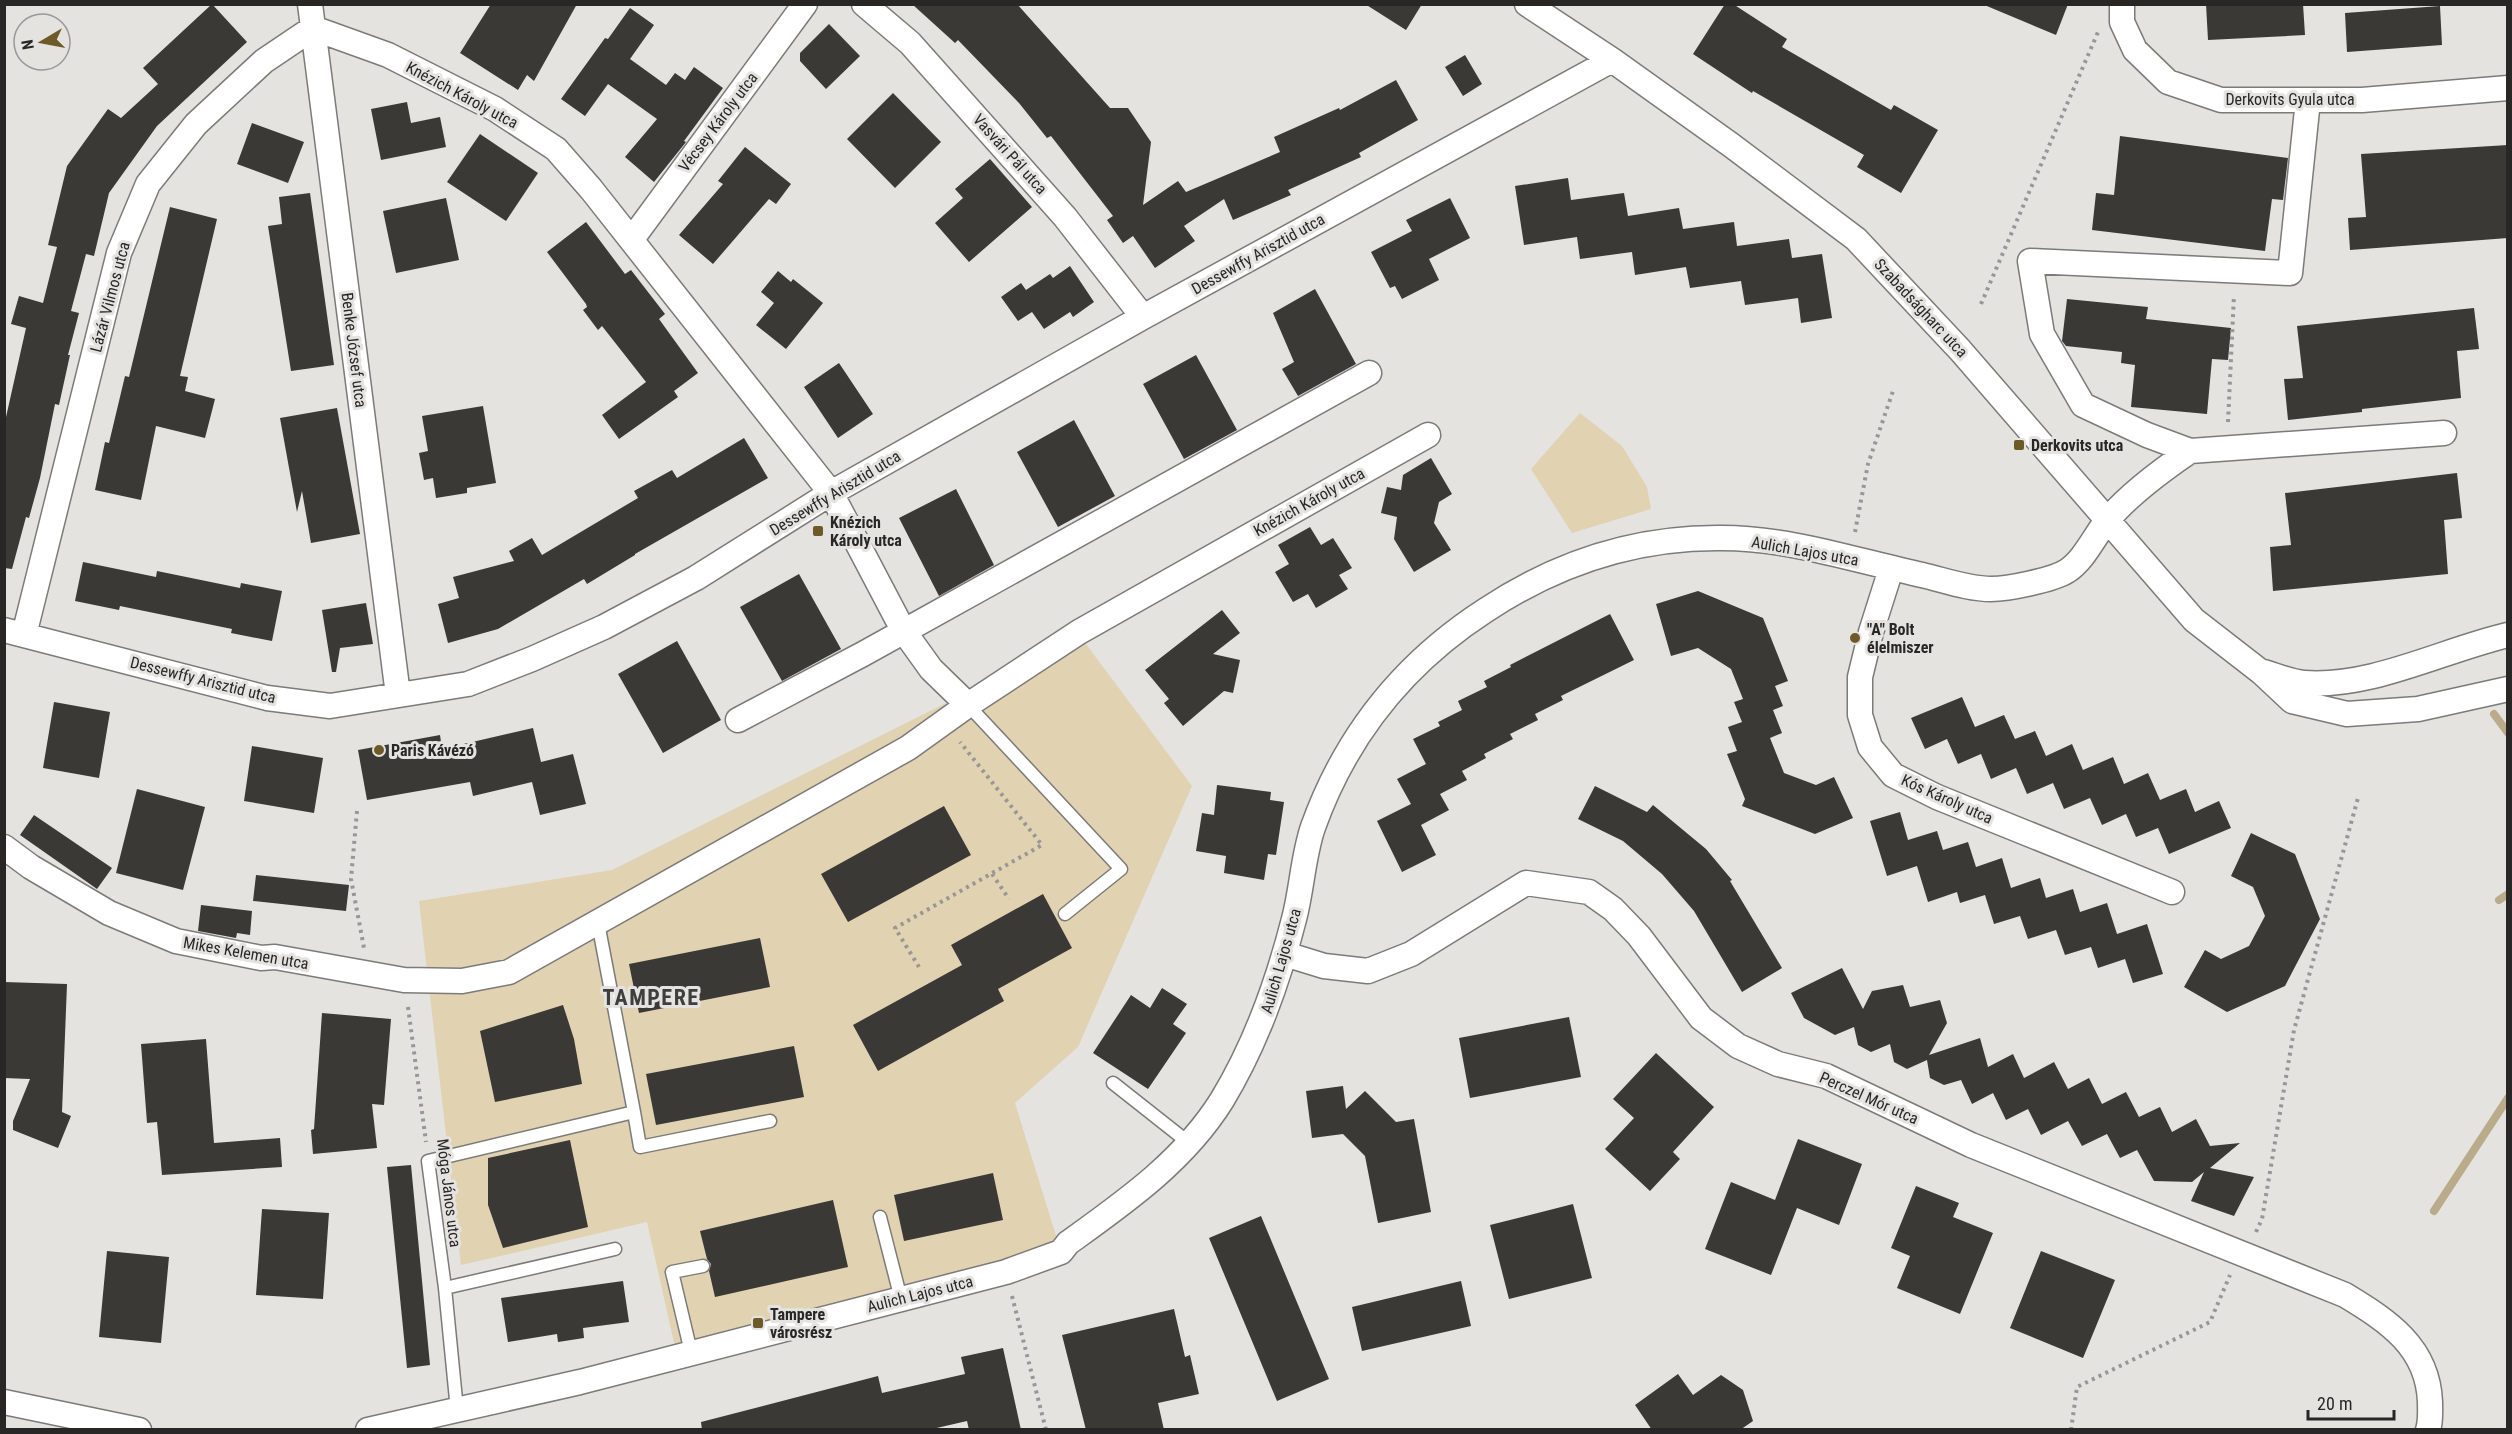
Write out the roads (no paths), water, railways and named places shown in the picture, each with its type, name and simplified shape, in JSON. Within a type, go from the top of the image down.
[{"type":"street","name":"Vécsey Károly utca","points":[[632,239],[805,4]]},
{"type":"street","name":"Vasvári Pál utca","points":[[864,4],[910,43],[1065,217],[1143,317]]},
{"type":"street","name":"Szabadságharc utca","points":[[1527,4],[1612,60],[1731,145],[1856,239],[1960,350],[2194,620],[2261,672],[2292,701],[2347,714],[2418,709],[2508,689]]},
{"type":"street","name":"Derkovits Gyula utca","points":[[2122,4],[2122,22],[2135,50],[2168,82],[2221,100],[2362,100],[2508,88]]},
{"type":"street","name":"Knézich Károly utca","points":[[311,16],[495,109],[556,149],[632,239],[831,493],[903,630],[931,669],[968,705],[1079,632],[1428,435]]},
{"type":"street","name":"Lázár Vilmos utca","points":[[14,632],[119,253],[148,184],[196,124],[311,16]]},
{"type":"street","name":"Benke József utca","points":[[311,16],[398,695]]},
{"type":"street","name":"Dessewffy Arisztid utca","points":[[14,632],[267,698],[330,706],[468,684],[604,627],[696,578],[831,493],[1143,317],[1612,60]]},
{"type":"street","points":[[2308,100],[2290,273],[2030,261],[2042,334],[2083,405],[2147,435],[2190,451],[2444,432]]},
{"type":"street","points":[[738,720],[805,686],[1369,373]]},
{"type":"street","name":"Aulich Lajos utca","points":[[368,1430],[408,1425],[457,1410],[580,1382],[1006,1272],[1061,1252],[1068,1243],[1123,1204],[1175,1159],[1222,1100],[1263,1021],[1295,916],[1312,830],[1344,756],[1376,709],[1428,652],[1486,609],[1532,584],[1589,558],[1650,542],[1723,538],[1781,543],[1991,589],[2027,585],[2067,571],[2088,548],[2107,520],[2164,469],[2190,451]]},
{"type":"street","name":"Kós Károly utca","points":[[1891,568],[1860,677],[1860,715],[1870,747],[1893,775],[1937,797],[2172,892]]},
{"type":"street","name":"Szabadságharc utca","points":[[2261,672],[2304,683],[2355,679],[2417,664],[2467,645],[2508,635]]},
{"type":"street","name":"Szabadságharc utca","points":[[2387,710],[2508,674]]},
{"type":"street","name":"Mikes Kelemen utca","points":[[4,847],[31,867],[109,913],[183,944],[261,958],[275,957],[404,980],[462,981],[509,972],[908,748],[968,705]]},
{"type":"street","name":"Perczel Mór utca","points":[[1285,954],[1324,966],[1368,971],[1411,954],[1526,883],[1589,892],[1613,909],[1639,936],[1701,1018],[1738,1046],[1778,1064],[1826,1076],[1971,1145],[2345,1295],[2385,1319],[2415,1350],[2429,1384],[2430,1423],[2428,1430]]},
{"type":"street","points":[[4,1402],[139,1430]]},
{"type":"lane","points":[[968,705],[1121,869],[1065,914]]},
{"type":"lane","points":[[598,923],[640,1147],[770,1121]]},
{"type":"lane","points":[[1113,1083],[1189,1143]]},
{"type":"lane","name":"Móga János utca","points":[[457,1410],[445,1288],[428,1161],[634,1112]]},
{"type":"lane","points":[[880,1217],[901,1299]]},
{"type":"lane","points":[[445,1288],[615,1249]]},
{"type":"lane","points":[[692,1352],[672,1272],[703,1266]]},
{"type":"waterway","points":[[2494,714],[2508,733]]},
{"type":"waterway","points":[[2499,900],[2508,894]]},
{"type":"waterway","points":[[2434,1211],[2508,1098]]},
{"type":"place","name":"Derkovits utca","points":[[2019,445]]},
{"type":"place","name":"Knézich Károly utca","points":[[818,531]]},
{"type":"place","name":"\"A\" Bolt élelmiszer","points":[[1855,638]]},
{"type":"place","name":"Paris Kávézó","points":[[379,750]]},
{"type":"place","name":"Tampere városrész","points":[[758,1323]]},
{"type":"district","name":"TAMPERE","points":[[651,997]]}]
